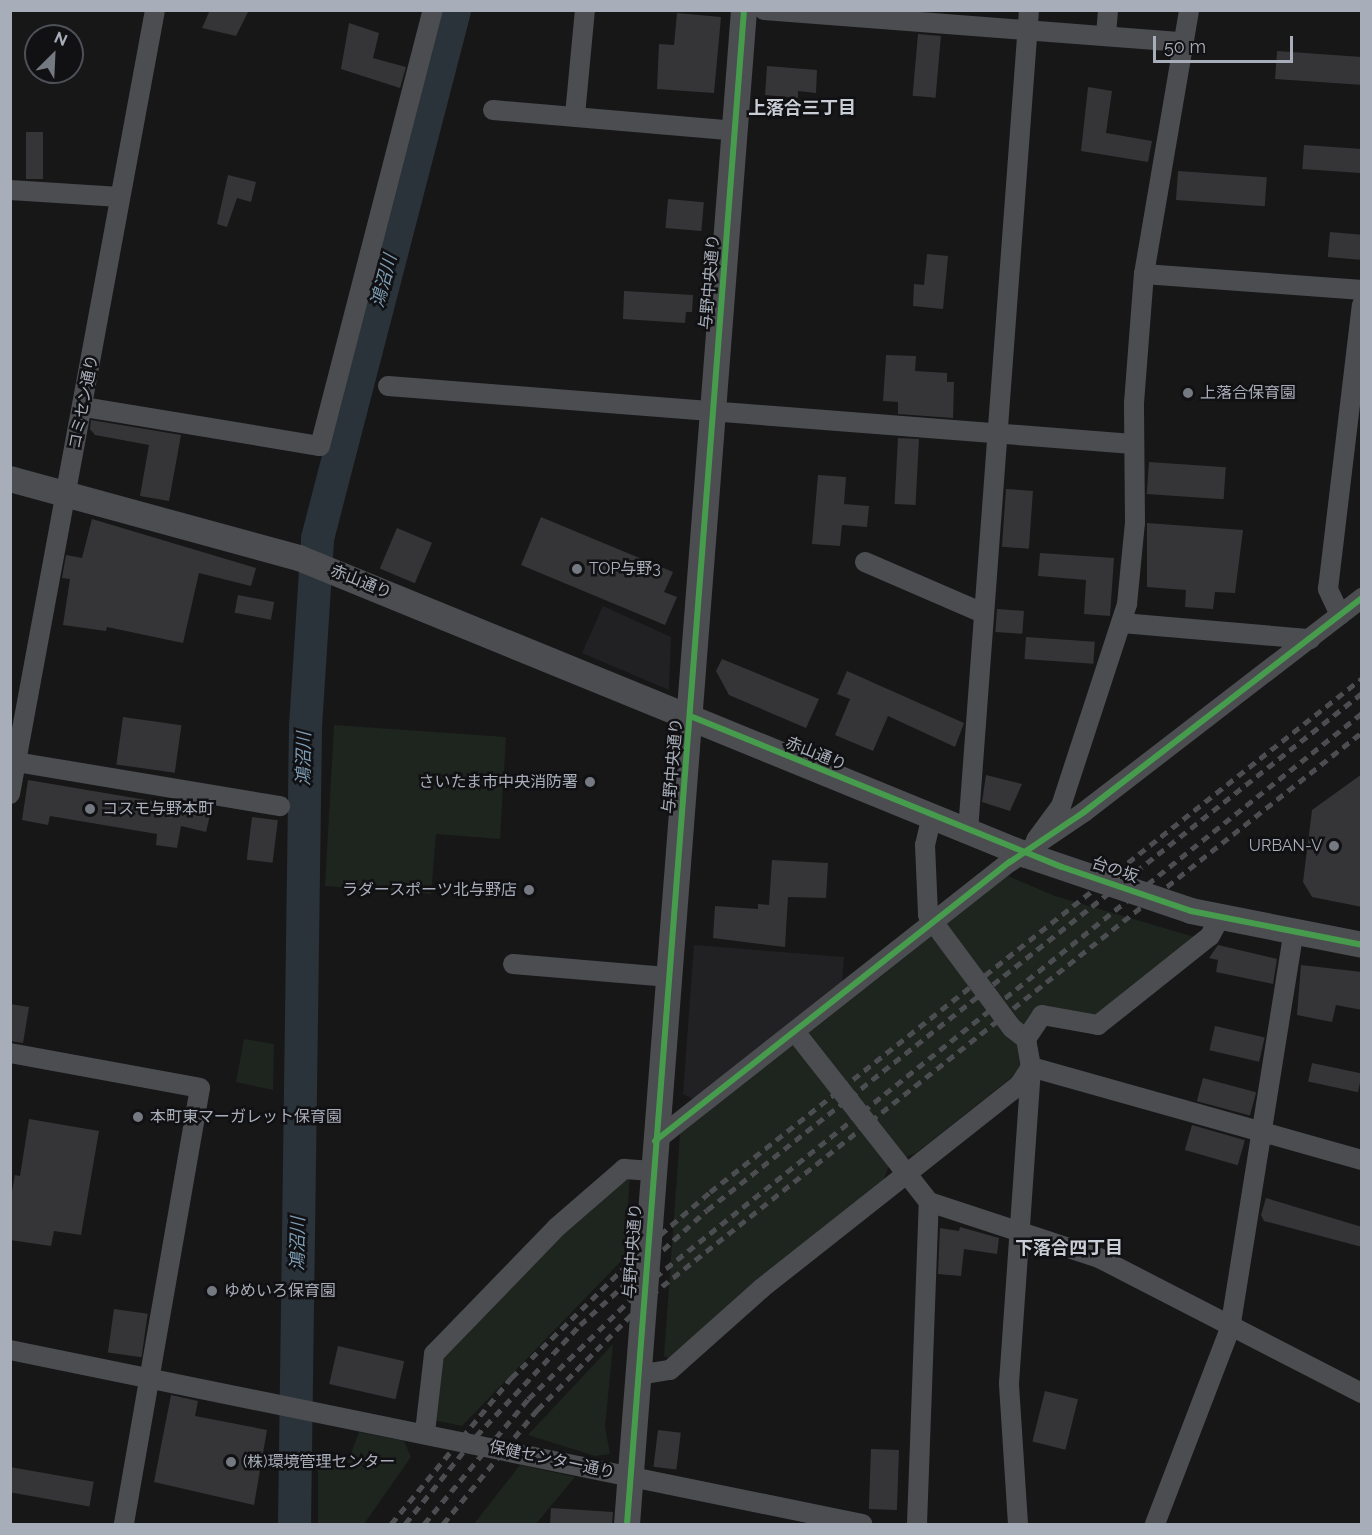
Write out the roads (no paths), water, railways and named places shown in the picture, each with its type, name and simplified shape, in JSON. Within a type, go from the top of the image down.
[{"type":"street","name":"コミセン通り","points":[[10,794],[14,761],[84,407],[155,10]]},
{"type":"street","points":[[84,407],[320,446],[433,10]]},
{"type":"street","points":[[575,115],[585,10]]},
{"type":"street","name":"与野中央通り","points":[[627,1524],[655,1141],[690,716],[711,412],[736,131],[744,10]]},
{"type":"street","points":[[764,10],[1028,20],[1106,34],[1182,42]]},
{"type":"street","points":[[1106,34],[1108,10]]},
{"type":"street","points":[[1026,855],[1061,806],[1122,623],[1135,523],[1133,444],[1144,274],[1189,10]]},
{"type":"street","points":[[968,831],[1028,20]]},
{"type":"street","points":[[493,110],[575,115],[736,131]]},
{"type":"street","points":[[10,190],[120,197]]},
{"type":"street","points":[[1144,274],[1362,290]]},
{"type":"street","points":[[1340,615],[1328,589],[1353,449],[1362,305]]},
{"type":"street","points":[[388,386],[1133,444]]},
{"type":"street","name":"赤山通り","points":[[10,479],[299,558],[932,816]]},
{"type":"street","points":[[865,562],[983,613]]},
{"type":"street","points":[[655,1141],[796,1033],[932,923],[1026,855],[1362,598]]},
{"type":"street","points":[[1122,623],[1310,639]]},
{"type":"street","points":[[14,761],[280,806]]},
{"type":"street","points":[[932,816],[925,845],[932,923],[1012,1028],[1026,1039],[1031,1067],[1009,1383],[1018,1524]]},
{"type":"street","name":"台の坂","points":[[932,816],[1026,855],[1220,917],[1294,931]]},
{"type":"street","points":[[1026,1039],[1042,1015],[1098,1025],[1210,936],[1220,917]]},
{"type":"street","points":[[1155,1524],[1230,1329],[1264,1132],[1294,931],[1362,945]]},
{"type":"street","points":[[513,964],[669,977]]},
{"type":"street","points":[[796,1033],[929,1202],[1019,1235],[1099,1258],[1230,1329],[1362,1393]]},
{"type":"street","points":[[10,1053],[200,1088],[124,1524]]},
{"type":"street","points":[[1031,1067],[1362,1160]]},
{"type":"street","points":[[638,1376],[670,1370],[762,1288],[1020,1084],[1031,1067]]},
{"type":"street","points":[[425,1432],[434,1354],[549,1235],[624,1169],[653,1171]]},
{"type":"street","points":[[917,1524],[929,1202]]},
{"type":"street","points":[[10,1350],[151,1375]]},
{"type":"street","name":"保健センター通り","points":[[151,1375],[631,1478],[862,1524]]},
{"type":"waterway","name":"鴻沼川","points":[[294,1524],[305,726],[317,538],[454,10]]},
{"type":"railway","points":[[391,1524],[511,1378],[639,1253],[710,1192],[1362,678]]},
{"type":"railway","points":[[405,1524],[476,1436],[580,1325],[707,1210],[1362,693]]},
{"type":"railway","points":[[424,1524],[528,1399],[644,1286],[1362,713]]},
{"type":"railway","points":[[443,1524],[537,1410],[651,1295],[1362,732]]},
{"type":"place","name":"上落合保育園","points":[[1188,393]]},
{"type":"place","name":"TOP与野3","points":[[577,569]]},
{"type":"place","name":"さいたま市中央消防署","points":[[590,782]]},
{"type":"place","name":"コスモ与野本町","points":[[90,809]]},
{"type":"place","name":"URBAN-V","points":[[1334,846]]},
{"type":"place","name":"ラダースポーツ北与野店","points":[[529,890]]},
{"type":"place","name":"本町東マーガレット保育園","points":[[138,1117]]},
{"type":"place","name":"ゆめいろ保育園","points":[[212,1291]]},
{"type":"place","name":"(株)環境管理センター","points":[[231,1462]]},
{"type":"district","name":"上落合三丁目","points":[[802,108]]},
{"type":"district","name":"下落合四丁目","points":[[1069,1248]]}]
